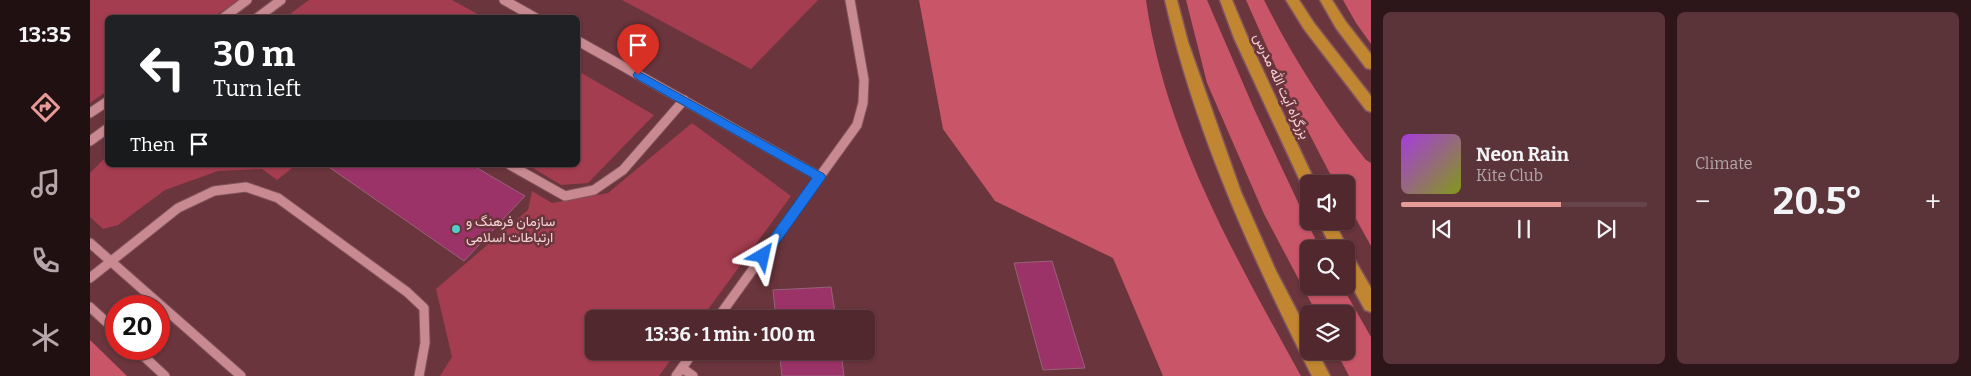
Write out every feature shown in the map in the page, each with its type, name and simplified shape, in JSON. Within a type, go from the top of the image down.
[{"type":"highway","points":[[1171,0],[1181,42],[1233,192],[1270,276],[1321,376]]},
{"type":"highway","name":"بزرگراه آیت الله مدرس","points":[[1226,0],[1241,38],[1304,175]]},
{"type":"highway","points":[[1292,0],[1309,26],[1371,106]]},
{"type":"highway","points":[[1326,0],[1341,25],[1371,64]]},
{"type":"highway","points":[[1355,276],[1371,304]]},
{"type":"lane","points":[[227,15],[248,0]]},
{"type":"lane","points":[[261,15],[281,0]]},
{"type":"lane","points":[[504,0],[531,15]]},
{"type":"lane","points":[[724,310],[857,125],[863,103],[864,80],[850,0]]},
{"type":"lane","points":[[580,42],[820,177]]},
{"type":"lane","points":[[514,167],[565,196],[594,190],[623,170],[684,100]]},
{"type":"lane","points":[[90,113],[105,103]]},
{"type":"lane","points":[[90,141],[105,130]]},
{"type":"lane","points":[[90,278],[178,208],[214,191],[246,188],[278,198],[407,292],[424,308],[425,343],[419,376]]},
{"type":"lane","points":[[90,242],[241,376]]},
{"type":"lane","points":[[90,307],[105,321]]},
{"type":"lane","points":[[148,360],[165,376]]},
{"type":"lane","points":[[688,360],[679,372],[693,376]]},
{"type":"shaded area","points":[[90,0],[238,0],[215,15],[105,15],[105,92],[90,103]]},
{"type":"shaded area","points":[[309,0],[452,0],[479,15],[289,15]]},
{"type":"shaded area","points":[[622,0],[818,0],[751,69]]},
{"type":"shaded area","points":[[919,0],[1146,0],[1155,50],[1169,100],[1186,148],[1228,241],[1301,376],[1163,376],[1113,258],[995,201],[943,129]]},
{"type":"shaded area","points":[[1186,0],[1207,0],[1255,111],[1300,207],[1300,230],[1311,230],[1316,240],[1300,240],[1300,282],[1264,214],[1207,83]]},
{"type":"shaded area","points":[[1246,0],[1264,0],[1286,42],[1324,103],[1366,160],[1371,163],[1371,246],[1355,217],[1355,175],[1331,175],[1282,81]]},
{"type":"shaded area","points":[[1343,0],[1371,0],[1371,44],[1356,23]]},
{"type":"shaded area","points":[[580,72],[654,115],[588,183],[561,185],[531,167],[580,167]]},
{"type":"shaded area","points":[[692,123],[791,196],[708,310],[585,310],[585,360],[671,360],[659,376],[440,376],[452,357],[436,289],[528,210],[532,191],[552,203],[608,193]]},
{"type":"shaded area","points":[[105,158],[105,167],[293,167],[277,180],[262,169],[218,171],[165,190],[118,225],[103,229],[90,217],[90,173]]},
{"type":"shaded area","points":[[1307,295],[1347,295],[1353,305],[1312,305]]},
{"type":"shaded area","points":[[1355,309],[1371,337],[1371,376],[1349,376],[1341,360],[1355,360]]},
{"type":"shaded area","points":[[90,340],[105,355],[105,360],[111,360],[127,376],[90,376]]},
{"type":"building","name":"سازمان فرهنگ و ارتباطات اسلامی","points":[[329,167],[475,167],[525,196],[464,261]]},
{"type":"building","points":[[1052,261],[1085,368],[1043,370],[1014,263]]},
{"type":"building","points":[[831,287],[835,310],[775,310],[773,290]]},
{"type":"building","points":[[780,360],[842,360],[844,376],[782,376]]},
{"type":"place","name":"سازمان فرهنگ و ارتباطات اسلامی","points":[[456,229]]},
{"type":"route","points":[[638,75],[820,177],[763,256]]}]
